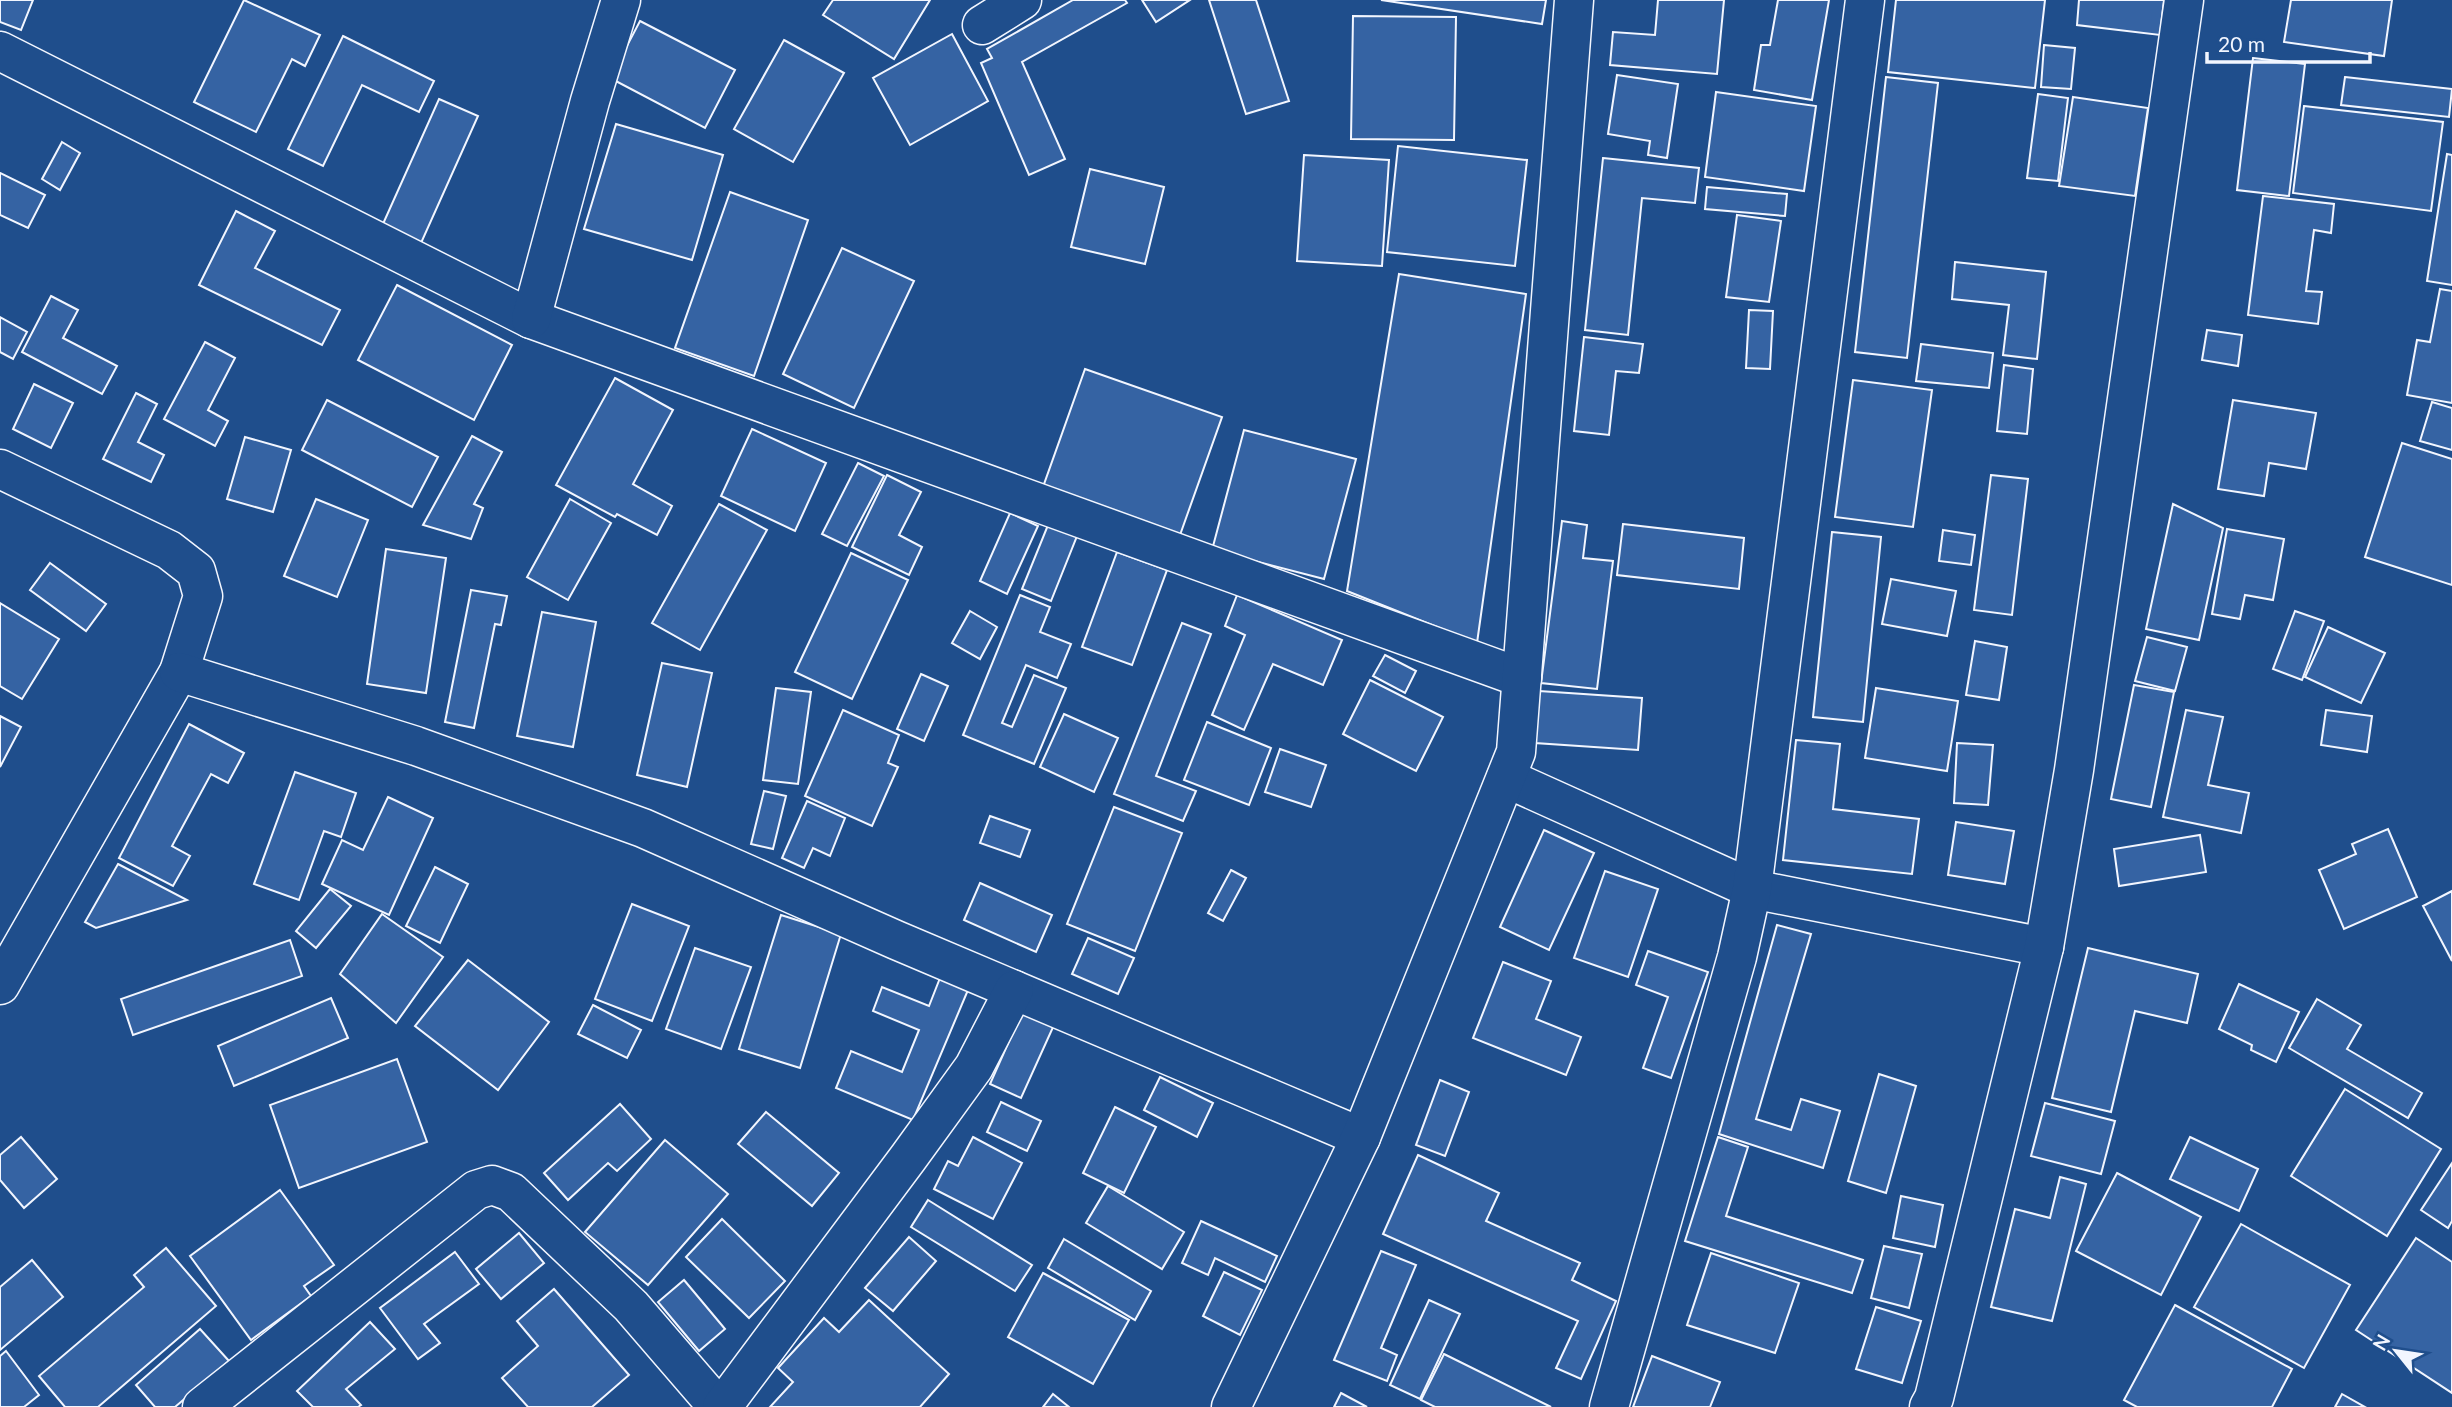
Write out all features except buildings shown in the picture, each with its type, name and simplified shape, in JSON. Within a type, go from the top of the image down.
[{"type":"street","points":[[531,319],[590,101],[621,0]]},
{"type":"street","points":[[982,25],[1022,0]]},
{"type":"street","points":[[1231,1407],[1361,1137],[1516,752],[1574,0]]},
{"type":"street","points":[[1609,1407],[1737,957],[1752,889],[1865,0]]},
{"type":"street","points":[[1938,1404],[2044,947],[2074,770],[2184,0]]},
{"type":"street","points":[[0,51],[531,319],[1522,678]]},
{"type":"street","points":[[0,469],[169,550],[196,571],[202,596],[179,672],[0,985]]},
{"type":"street","points":[[179,672],[416,746],[643,828],[1361,1137]]},
{"type":"street","points":[[1506,778],[1752,889],[2044,947]]},
{"type":"street","points":[[202,1407],[476,1190],[492,1185],[511,1192],[631,1306],[720,1407],[974,1067],[1014,989]]}]
